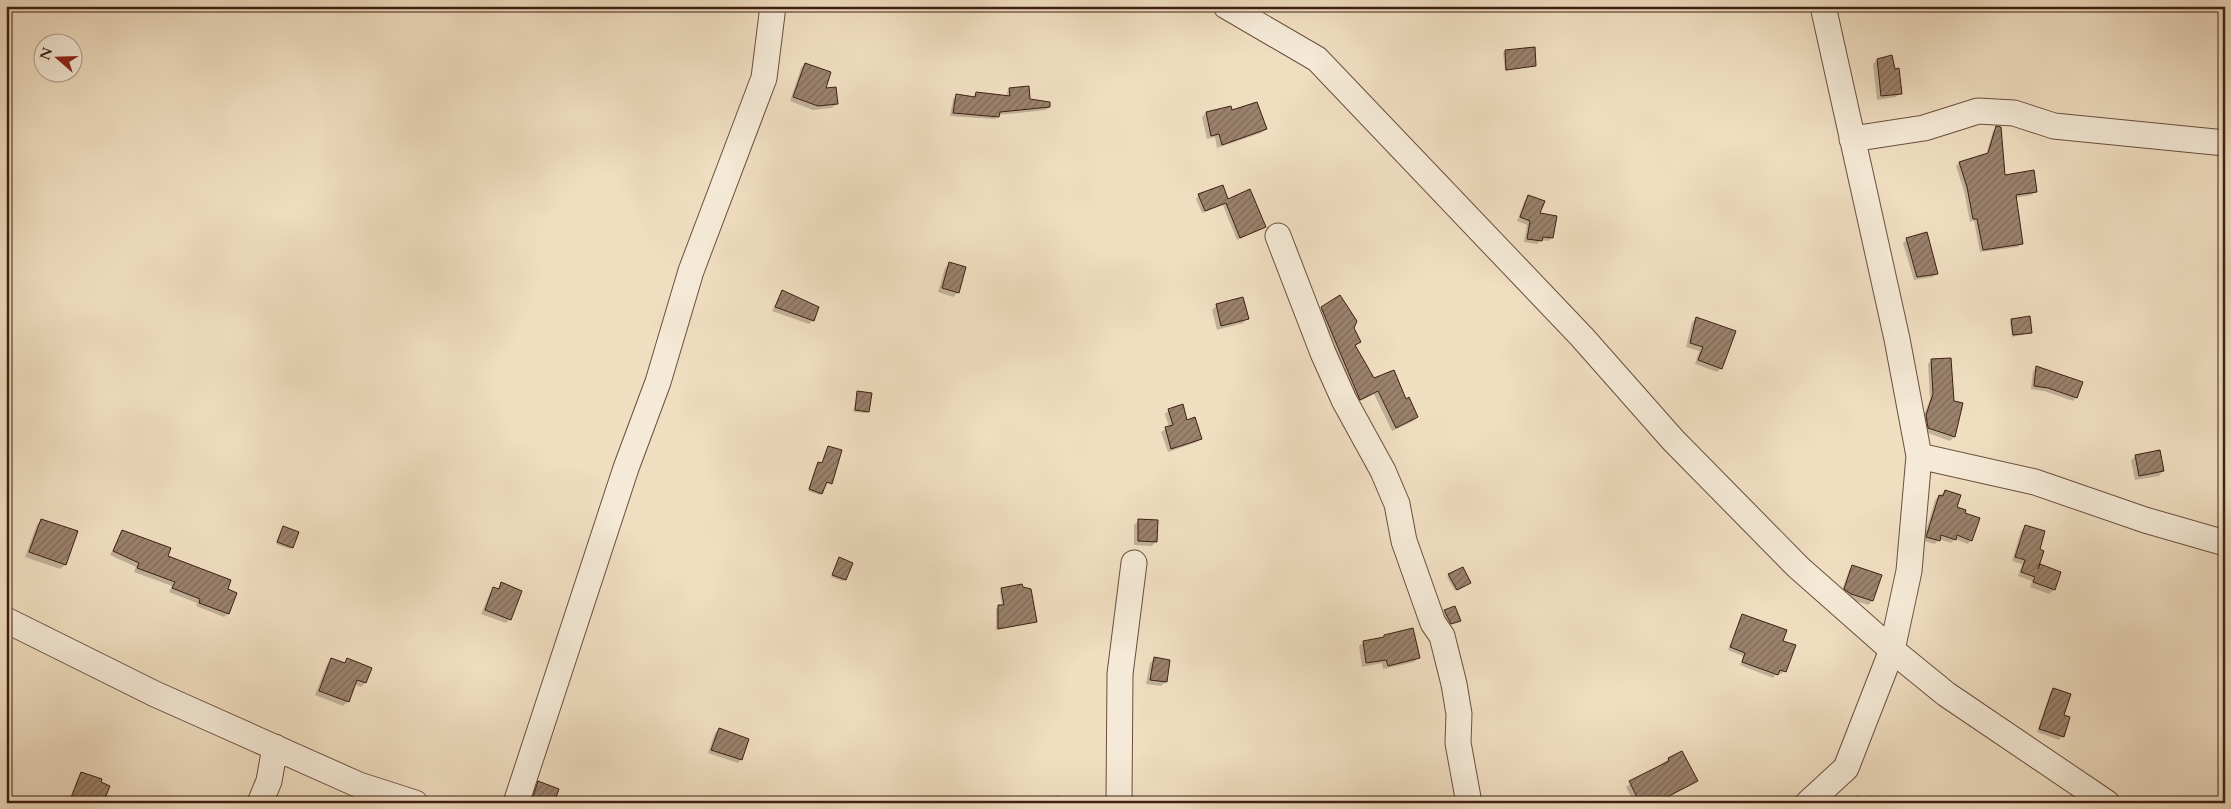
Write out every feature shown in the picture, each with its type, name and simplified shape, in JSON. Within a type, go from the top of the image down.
[{"type":"street","points":[[516,803],[626,468],[658,382],[691,271],[764,78],[773,6]]},
{"type":"street","points":[[1226,6],[1318,59],[1582,337],[1673,440],[1798,567],[1892,650],[1946,694],[2107,803]]},
{"type":"street","points":[[1808,803],[1846,768],[1892,650],[1909,571],[1919,456],[1897,339],[1823,6]]},
{"type":"street","points":[[1852,140],[1924,128],[1978,111],[2014,113],[2054,126],[2225,144]]},
{"type":"street","points":[[1278,236],[1323,353],[1344,400],[1384,471],[1397,504],[1404,542],[1433,623],[1442,636],[1454,684],[1459,714],[1458,743],[1470,803]]},
{"type":"street","points":[[1919,456],[2035,482],[2145,520],[2225,543]]},
{"type":"street","points":[[1118,803],[1120,674],[1134,563]]},
{"type":"street","points":[[6,620],[156,694],[359,785],[415,803]]},
{"type":"street","points":[[260,803],[269,781],[275,747]]},
{"type":"building","points":[[1535,47],[1536,66],[1506,70],[1505,50]]},
{"type":"building","points":[[1892,55],[1895,69],[1899,68],[1902,94],[1881,96],[1877,59]]},
{"type":"building","points":[[805,63],[831,72],[826,88],[836,87],[838,104],[818,106],[793,97]]},
{"type":"building","points":[[1029,86],[1030,99],[1050,102],[1050,107],[1000,112],[999,117],[953,113],[956,94],[975,97],[976,92],[1010,96],[1009,88]]},
{"type":"building","points":[[1257,102],[1267,129],[1222,145],[1219,134],[1211,136],[1206,112],[1231,106],[1232,110]]},
{"type":"building","points":[[1996,126],[2001,127],[2005,175],[2034,170],[2037,192],[2016,195],[2023,244],[1983,250],[1977,219],[1973,219],[1967,187],[1959,162],[1988,153]]},
{"type":"building","points":[[1223,185],[1228,199],[1250,189],[1266,227],[1240,238],[1226,203],[1205,211],[1198,194]]},
{"type":"building","points":[[1528,195],[1545,201],[1540,213],[1557,216],[1553,238],[1543,237],[1542,241],[1527,239],[1530,221],[1520,217]]},
{"type":"building","points":[[1927,232],[1938,274],[1917,277],[1906,238]]},
{"type":"building","points":[[949,262],[966,267],[959,293],[942,288]]},
{"type":"building","points":[[782,290],[819,307],[814,321],[775,307]]},
{"type":"building","points":[[1340,295],[1357,321],[1354,328],[1361,342],[1355,345],[1374,378],[1394,370],[1406,399],[1409,397],[1418,417],[1396,428],[1378,391],[1360,400],[1321,307]]},
{"type":"building","points":[[1243,297],[1249,319],[1221,326],[1216,304]]},
{"type":"building","points":[[2030,316],[2032,333],[2013,335],[2011,319]]},
{"type":"building","points":[[1696,317],[1736,331],[1722,369],[1698,360],[1703,347],[1690,343]]},
{"type":"building","points":[[1951,358],[1954,401],[1963,403],[1955,437],[1928,428],[1926,415],[1933,394],[1931,359]]},
{"type":"building","points":[[2036,366],[2083,382],[2077,398],[2048,388],[2034,386]]},
{"type":"building","points":[[857,391],[872,393],[869,412],[855,410]]},
{"type":"building","points":[[1183,404],[1187,420],[1195,417],[1202,439],[1171,449],[1165,427],[1173,425],[1168,409]]},
{"type":"building","points":[[828,446],[842,450],[832,484],[827,482],[822,494],[809,489],[818,462],[822,463]]},
{"type":"building","points":[[2160,450],[2164,471],[2139,476],[2135,455]]},
{"type":"building","points":[[1945,490],[1961,495],[1957,507],[1966,510],[1965,513],[1980,518],[1972,541],[1957,535],[1956,540],[1941,535],[1940,541],[1926,537],[1939,495],[1943,496]]},
{"type":"building","points":[[41,519],[78,531],[66,565],[29,552]]},
{"type":"building","points":[[1138,519],[1158,520],[1157,542],[1138,541]]},
{"type":"building","points":[[2025,525],[2045,531],[2040,549],[2044,551],[2038,569],[2040,564],[2061,572],[2055,590],[2033,582],[2035,577],[2021,572],[2025,560],[2015,557]]},
{"type":"building","points":[[283,526],[299,532],[293,548],[277,542]]},
{"type":"building","points":[[122,530],[171,548],[168,556],[231,580],[228,589],[237,593],[229,614],[199,603],[200,599],[172,588],[175,582],[137,568],[139,563],[113,551]]},
{"type":"building","points":[[839,557],[853,563],[846,580],[832,575]]},
{"type":"building","points":[[1852,565],[1882,575],[1873,601],[1851,594],[1844,589]]},
{"type":"building","points":[[1463,567],[1471,583],[1457,590],[1448,574]]},
{"type":"building","points":[[501,582],[522,591],[511,620],[485,610],[493,587],[499,589]]},
{"type":"building","points":[[1022,584],[1023,587],[1031,589],[1037,622],[998,629],[998,605],[1004,605],[1001,588]]},
{"type":"building","points":[[1455,606],[1461,621],[1451,624],[1444,610]]},
{"type":"building","points":[[1742,614],[1787,630],[1783,641],[1796,645],[1786,672],[1780,670],[1778,675],[1742,662],[1745,653],[1730,647]]},
{"type":"building","points":[[1413,628],[1420,658],[1388,666],[1386,660],[1366,663],[1363,641]]},
{"type":"building","points":[[1154,657],[1170,660],[1167,682],[1150,680]]},
{"type":"building","points":[[331,658],[345,663],[347,658],[372,668],[366,683],[357,680],[349,702],[319,691]]},
{"type":"building","points":[[2053,688],[2071,694],[2064,715],[2070,717],[2064,737],[2039,729]]},
{"type":"building","points":[[719,728],[749,739],[742,760],[711,750]]},
{"type":"building","points":[[1682,751],[1698,781],[1665,798],[1667,803],[1640,803],[1629,781],[1669,761],[1668,758]]},
{"type":"building","points":[[81,772],[102,779],[101,782],[110,786],[103,803],[69,803]]},
{"type":"building","points":[[538,781],[559,789],[554,803],[531,803]]}]
